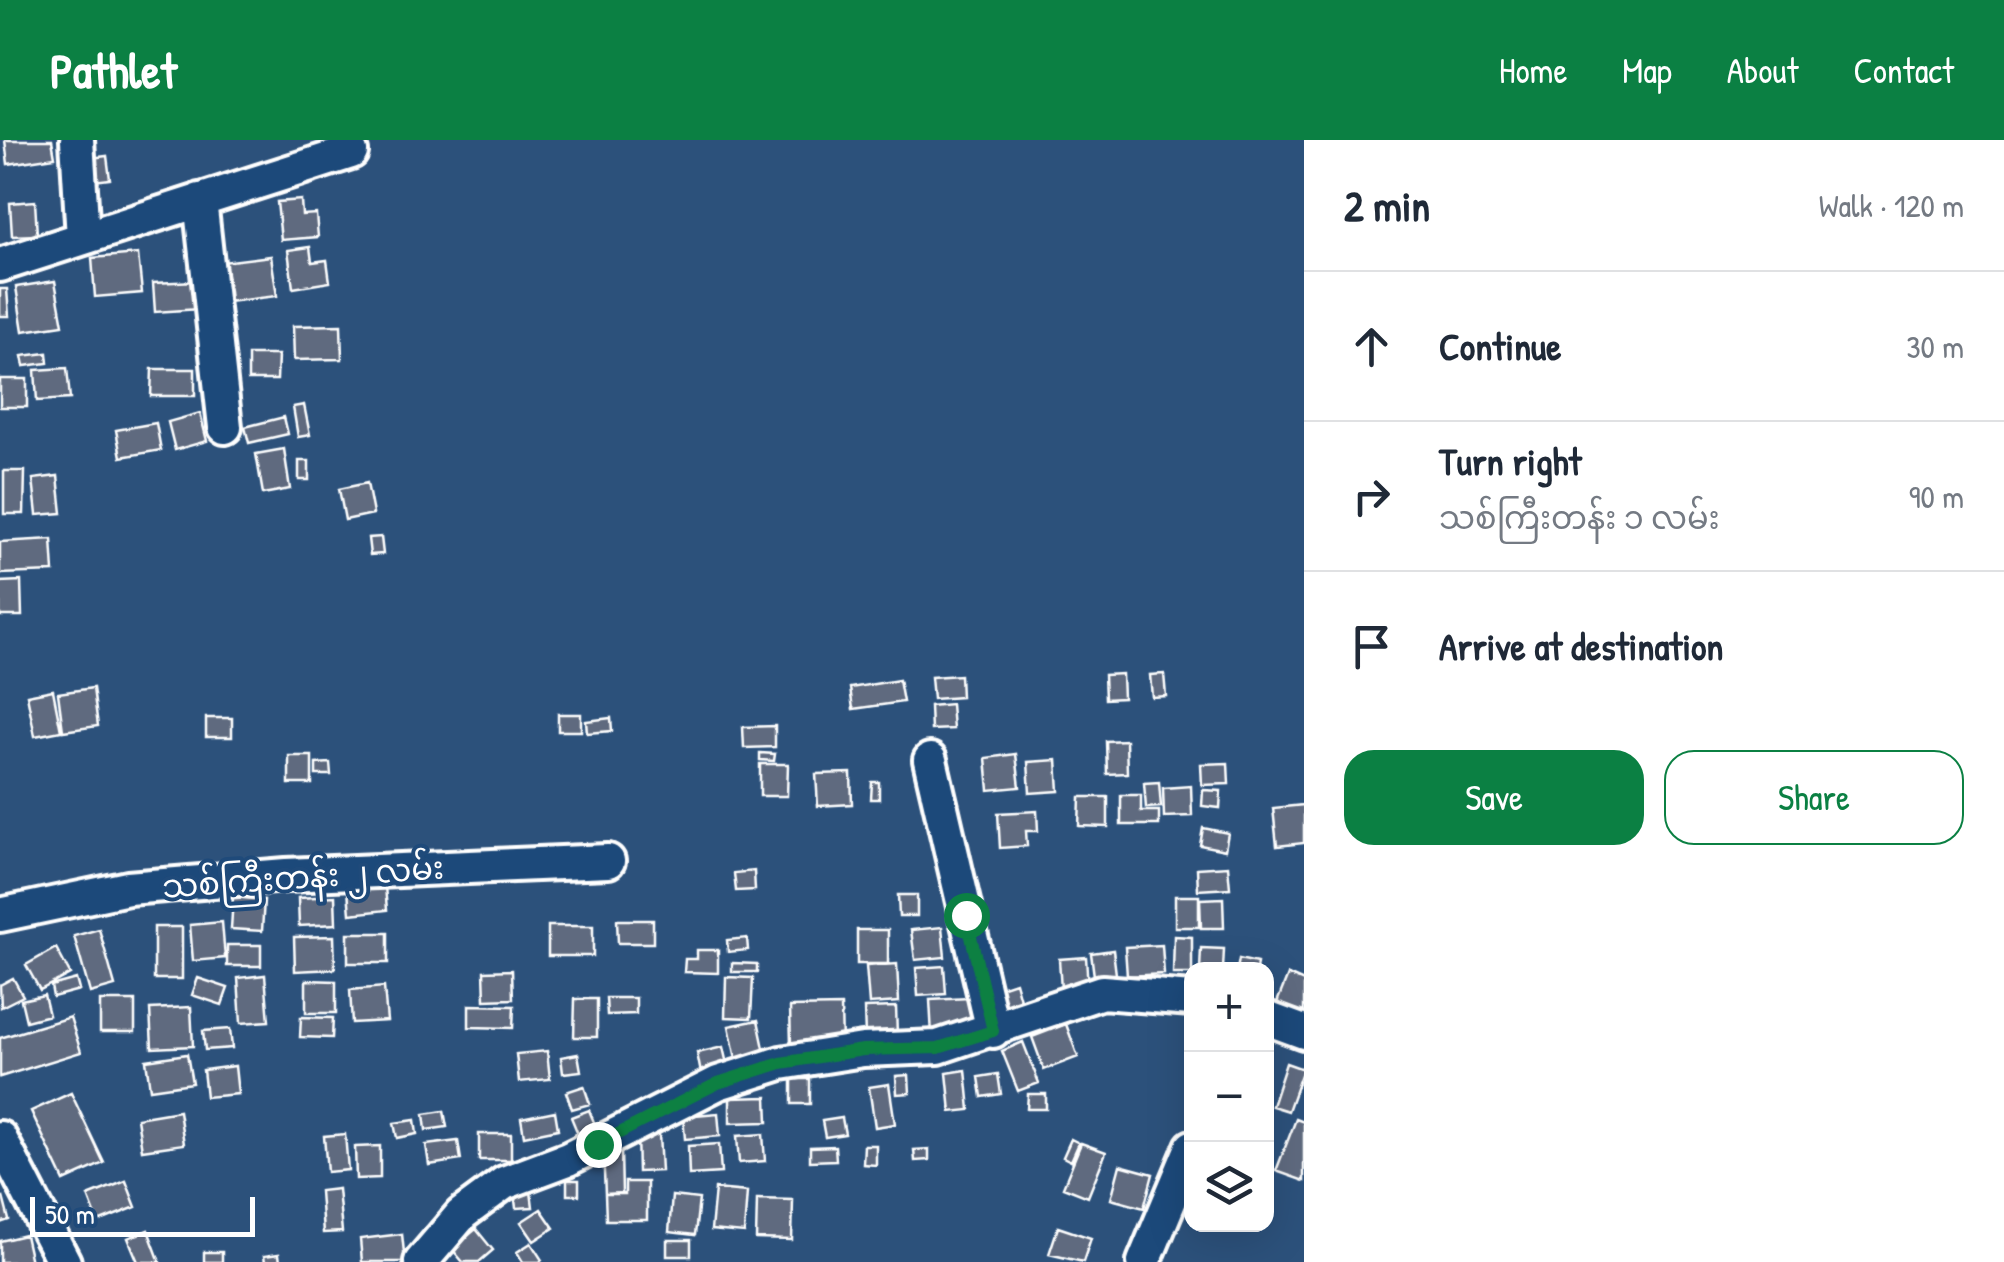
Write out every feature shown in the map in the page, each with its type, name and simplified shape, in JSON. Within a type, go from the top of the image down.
[{"type":"street","points":[[77,140],[82,238]]},
{"type":"street","points":[[0,265],[351,152]]},
{"type":"street","points":[[200,200],[225,426]]},
{"type":"street","points":[[930,760],[993,1031]]},
{"type":"street","name":"သစ်ကြီးတန်း ၂ လမ်း","points":[[0,915],[128,888],[286,875],[608,861]]},
{"type":"street","points":[[421,1262],[462,1214],[504,1184],[568,1159],[718,1083],[781,1063],[863,1050],[938,1048],[1102,992],[1184,997]]},
{"type":"street","points":[[1274,1021],[1304,1032]]},
{"type":"street","points":[[0,1138],[64,1262]]},
{"type":"street","points":[[1144,1262],[1184,1166]]},
{"type":"building","points":[[5,140],[52,140],[55,157],[8,164]]},
{"type":"building","points":[[107,156],[110,179],[85,182],[82,159]]},
{"type":"building","points":[[301,200],[302,215],[316,214],[318,237],[281,240],[277,202]]},
{"type":"building","points":[[35,201],[37,235],[12,236],[10,203]]},
{"type":"building","points":[[310,247],[312,262],[327,260],[330,282],[293,288],[288,250]]},
{"type":"building","points":[[138,254],[142,293],[95,297],[92,258]]},
{"type":"building","points":[[271,256],[277,296],[227,302],[222,262]]},
{"type":"building","points":[[55,281],[63,325],[23,331],[16,287]]},
{"type":"building","points":[[197,281],[199,309],[155,312],[153,283]]},
{"type":"building","points":[[0,289],[7,289],[9,316],[0,316]]},
{"type":"building","points":[[341,325],[342,359],[294,360],[293,326]]},
{"type":"building","points":[[47,353],[48,363],[24,366],[22,356]]},
{"type":"building","points":[[248,355],[278,355],[277,380],[248,380]]},
{"type":"building","points":[[67,368],[70,399],[37,401],[35,370]]},
{"type":"building","points":[[152,369],[195,369],[195,396],[151,396]]},
{"type":"building","points":[[0,379],[27,379],[27,407],[0,407]]},
{"type":"building","points":[[304,405],[310,435],[298,437],[293,407]]},
{"type":"building","points":[[200,413],[207,441],[175,450],[168,422]]},
{"type":"building","points":[[284,417],[288,434],[249,443],[245,427]]},
{"type":"building","points":[[156,423],[161,450],[121,457],[116,430]]},
{"type":"building","points":[[284,449],[290,489],[263,494],[256,454]]},
{"type":"building","points":[[299,461],[309,461],[309,480],[299,480]]},
{"type":"building","points":[[4,471],[25,471],[24,514],[4,514]]},
{"type":"building","points":[[58,476],[62,513],[37,515],[33,479]]},
{"type":"building","points":[[367,483],[373,514],[345,520],[339,489]]},
{"type":"building","points":[[381,537],[383,554],[370,555],[368,538]]},
{"type":"building","points":[[52,539],[54,572],[0,574],[0,542]]},
{"type":"building","points":[[21,581],[22,616],[0,616],[0,582]]},
{"type":"building","points":[[1122,674],[1123,698],[1105,699],[1104,675]]},
{"type":"building","points":[[1164,674],[1166,696],[1152,697],[1150,675]]},
{"type":"building","points":[[960,675],[961,697],[933,699],[931,677]]},
{"type":"building","points":[[899,680],[903,702],[853,709],[850,688]]},
{"type":"building","points":[[93,688],[98,726],[63,731],[58,693]]},
{"type":"building","points":[[53,690],[61,731],[35,736],[27,695]]},
{"type":"building","points":[[951,704],[953,729],[931,730],[930,706]]},
{"type":"building","points":[[558,714],[581,714],[581,731],[558,731]]},
{"type":"building","points":[[206,718],[232,718],[232,737],[206,737]]},
{"type":"building","points":[[611,718],[612,731],[587,733],[586,721]]},
{"type":"building","points":[[775,726],[775,747],[744,748],[743,727]]},
{"type":"building","points":[[1126,740],[1127,773],[1107,774],[1106,741]]},
{"type":"building","points":[[760,753],[775,754],[774,761],[760,760]]},
{"type":"building","points":[[1016,754],[1020,787],[989,790],[986,758]]},
{"type":"building","points":[[289,756],[312,756],[312,784],[289,784]]},
{"type":"building","points":[[1057,760],[1059,791],[1030,793],[1028,762]]},
{"type":"building","points":[[330,763],[331,775],[316,775],[316,764]]},
{"type":"building","points":[[1228,763],[1229,784],[1202,785],[1201,764]]},
{"type":"building","points":[[760,764],[788,764],[787,796],[760,796]]},
{"type":"building","points":[[851,773],[852,804],[818,806],[816,774]]},
{"type":"building","points":[[872,782],[879,782],[879,799],[871,799]]},
{"type":"building","points":[[1159,782],[1161,807],[1146,808],[1144,783]]},
{"type":"building","points":[[1191,786],[1192,816],[1164,817],[1163,788]]},
{"type":"building","points":[[1203,790],[1221,791],[1220,808],[1202,806]]},
{"type":"building","points":[[1121,795],[1141,795],[1141,811],[1159,811],[1159,825],[1121,825]]},
{"type":"building","points":[[1080,797],[1108,797],[1108,827],[1079,826]]},
{"type":"building","points":[[1304,805],[1304,843],[1277,846],[1273,808]]},
{"type":"building","points":[[1037,811],[1038,831],[1026,831],[1027,846],[1000,848],[998,813]]},
{"type":"building","points":[[1203,828],[1228,833],[1225,850],[1200,845]]},
{"type":"building","points":[[1228,866],[1230,888],[1198,890],[1197,868]]},
{"type":"building","points":[[754,871],[755,890],[736,891],[734,873]]},
{"type":"building","points":[[385,886],[387,910],[350,914],[348,890]]},
{"type":"building","points":[[898,895],[917,895],[917,916],[899,916]]},
{"type":"building","points":[[335,896],[336,924],[299,926],[298,898]]},
{"type":"building","points":[[1175,896],[1199,896],[1199,927],[1175,927]]},
{"type":"building","points":[[233,897],[264,900],[262,931],[231,929]]},
{"type":"building","points":[[1223,898],[1224,928],[1201,928],[1200,899]]},
{"type":"building","points":[[617,920],[653,920],[653,943],[618,943]]},
{"type":"building","points":[[222,922],[225,958],[193,961],[190,925]]},
{"type":"building","points":[[548,926],[593,926],[593,956],[548,956]]},
{"type":"building","points":[[154,927],[182,927],[182,979],[154,979]]},
{"type":"building","points":[[942,927],[945,957],[915,960],[911,930]]},
{"type":"building","points":[[99,929],[115,986],[90,993],[74,936]]},
{"type":"building","points":[[857,930],[888,930],[888,964],[857,964]]},
{"type":"building","points":[[348,933],[388,933],[388,963],[348,963]]},
{"type":"building","points":[[334,936],[335,969],[295,971],[294,937]]},
{"type":"building","points":[[1174,936],[1192,937],[1192,962],[1184,962],[1184,974],[1173,974]]},
{"type":"building","points":[[747,938],[748,950],[728,952],[727,940]]},
{"type":"building","points":[[227,945],[261,945],[261,966],[227,966]]},
{"type":"building","points":[[1162,945],[1164,974],[1127,976],[1125,947]]},
{"type":"building","points":[[56,948],[70,974],[40,990],[26,965]]},
{"type":"building","points":[[1201,948],[1224,949],[1223,962],[1200,962]]},
{"type":"building","points":[[697,950],[718,950],[718,973],[684,972],[685,959],[697,959]]},
{"type":"building","points":[[1113,950],[1116,974],[1094,976],[1091,953]]},
{"type":"building","points":[[1086,957],[1088,988],[1061,990],[1059,959]]},
{"type":"building","points":[[732,963],[757,964],[757,972],[732,972]]},
{"type":"building","points":[[897,964],[899,1002],[869,1004],[866,966]]},
{"type":"building","points":[[944,966],[946,994],[918,996],[916,968]]},
{"type":"building","points":[[512,970],[513,999],[485,1000],[484,971]]},
{"type":"building","points":[[265,975],[269,1021],[241,1023],[238,978]]},
{"type":"building","points":[[1288,975],[1304,982],[1304,1016],[1276,1005]]},
{"type":"building","points":[[726,977],[753,978],[751,1018],[725,1017]]},
{"type":"building","points":[[13,978],[23,996],[1,1007],[0,985]]},
{"type":"building","points":[[198,978],[228,988],[222,1005],[192,995]]},
{"type":"building","points":[[76,979],[79,990],[53,997],[51,986]]},
{"type":"building","points":[[306,980],[336,981],[336,1013],[306,1013]]},
{"type":"building","points":[[1015,982],[1021,1003],[1001,1009],[994,989]]},
{"type":"building","points":[[384,987],[387,1021],[352,1023],[350,990]]},
{"type":"building","points":[[44,995],[49,1015],[26,1021],[21,1000]]},
{"type":"building","points":[[606,998],[636,998],[636,1014],[607,1015]]},
{"type":"building","points":[[969,998],[972,1034],[932,1036],[930,1000]]},
{"type":"building","points":[[575,999],[597,999],[597,1037],[574,1037]]},
{"type":"building","points":[[100,1001],[135,1001],[135,1032],[100,1032]]},
{"type":"building","points":[[469,1005],[514,1006],[513,1028],[469,1027]]},
{"type":"building","points":[[841,1006],[842,1044],[791,1045],[790,1007]]},
{"type":"building","points":[[191,1007],[193,1046],[152,1048],[150,1009]]},
{"type":"building","points":[[896,1007],[897,1035],[865,1037],[864,1008]]},
{"type":"building","points":[[70,1017],[81,1052],[0,1077],[0,1038]]},
{"type":"building","points":[[301,1017],[333,1018],[332,1038],[300,1037]]},
{"type":"building","points":[[758,1020],[765,1053],[736,1059],[729,1026]]},
{"type":"building","points":[[1066,1024],[1078,1057],[1044,1070],[1032,1037]]},
{"type":"building","points":[[230,1029],[232,1048],[205,1050],[203,1031]]},
{"type":"building","points":[[1023,1042],[1039,1083],[1018,1091],[1002,1051]]},
{"type":"building","points":[[723,1047],[729,1073],[702,1079],[697,1053]]},
{"type":"building","points":[[547,1051],[550,1079],[519,1082],[516,1054]]},
{"type":"building","points":[[187,1054],[192,1083],[150,1089],[146,1060]]},
{"type":"building","points":[[578,1054],[581,1071],[563,1073],[561,1057]]},
{"type":"building","points":[[1286,1063],[1303,1069],[1288,1111],[1274,1107]]},
{"type":"building","points":[[235,1066],[238,1094],[206,1097],[203,1070]]},
{"type":"building","points":[[966,1070],[970,1110],[951,1112],[947,1073]]},
{"type":"building","points":[[998,1074],[1001,1094],[982,1097],[979,1077]]},
{"type":"building","points":[[909,1075],[910,1093],[897,1094],[896,1076]]},
{"type":"building","points":[[792,1079],[810,1079],[810,1104],[792,1104]]},
{"type":"building","points":[[889,1084],[895,1124],[875,1127],[869,1087]]},
{"type":"building","points":[[584,1086],[590,1104],[572,1109],[566,1092]]},
{"type":"building","points":[[71,1093],[104,1163],[64,1181],[31,1111]]},
{"type":"building","points":[[1028,1094],[1046,1094],[1046,1109],[1027,1109]]},
{"type":"building","points":[[767,1097],[768,1122],[730,1123],[730,1098]]},
{"type":"building","points":[[589,1110],[596,1127],[578,1134],[571,1117]]},
{"type":"building","points":[[179,1111],[184,1144],[142,1150],[137,1118]]},
{"type":"building","points":[[444,1111],[447,1127],[426,1130],[424,1114]]},
{"type":"building","points":[[555,1111],[558,1129],[524,1136],[521,1118]]},
{"type":"building","points":[[718,1113],[720,1136],[685,1139],[683,1116]]},
{"type":"building","points":[[842,1118],[845,1134],[825,1137],[822,1121]]},
{"type":"building","points":[[1296,1119],[1304,1122],[1304,1181],[1276,1171]]},
{"type":"building","points":[[415,1120],[417,1134],[397,1138],[394,1123]]},
{"type":"building","points":[[345,1134],[348,1170],[327,1172],[324,1136]]},
{"type":"building","points":[[479,1134],[511,1134],[511,1160],[479,1160]]},
{"type":"building","points":[[637,1134],[659,1134],[661,1171],[638,1172]]},
{"type":"building","points":[[763,1134],[765,1161],[739,1163],[737,1136]]},
{"type":"building","points":[[1071,1139],[1079,1143],[1071,1161],[1063,1157]]},
{"type":"building","points":[[458,1141],[461,1160],[429,1165],[426,1145]]},
{"type":"building","points":[[1081,1143],[1106,1152],[1088,1197],[1063,1187]]},
{"type":"building","points":[[719,1144],[721,1173],[689,1175],[688,1146]]},
{"type":"building","points":[[864,1145],[876,1145],[876,1165],[863,1164]]},
{"type":"building","points":[[380,1146],[380,1178],[356,1179],[355,1147]]},
{"type":"building","points":[[835,1146],[836,1160],[810,1161],[810,1147]]},
{"type":"building","points":[[929,1149],[929,1160],[915,1161],[914,1150]]},
{"type":"building","points":[[603,1150],[621,1150],[622,1193],[605,1194]]},
{"type":"building","points":[[1120,1165],[1153,1174],[1144,1208],[1111,1199]]},
{"type":"building","points":[[567,1180],[579,1180],[579,1195],[567,1195]]},
{"type":"building","points":[[126,1181],[136,1207],[98,1222],[88,1196]]},
{"type":"building","points":[[625,1182],[647,1182],[647,1220],[606,1220],[605,1194],[625,1194]]},
{"type":"building","points":[[338,1189],[342,1232],[323,1233],[320,1191]]},
{"type":"building","points":[[715,1189],[747,1192],[744,1233],[711,1230]]},
{"type":"building","points":[[531,1191],[533,1207],[516,1208],[514,1192]]},
{"type":"building","points":[[672,1196],[699,1199],[695,1235],[669,1232]]},
{"type":"building","points":[[3,1197],[9,1220],[0,1223],[0,1198]]},
{"type":"building","points":[[757,1199],[793,1200],[792,1240],[756,1239]]},
{"type":"building","points":[[541,1209],[554,1228],[534,1241],[521,1222]]},
{"type":"building","points":[[1058,1227],[1091,1238],[1083,1262],[1049,1254]]},
{"type":"building","points":[[476,1229],[493,1250],[479,1262],[463,1262],[452,1249]]},
{"type":"building","points":[[148,1230],[160,1262],[138,1262],[128,1238]]},
{"type":"building","points":[[402,1234],[405,1262],[362,1262],[360,1239]]},
{"type":"building","points":[[25,1235],[31,1262],[0,1262],[0,1241]]},
{"type":"building","points":[[667,1240],[691,1240],[691,1256],[667,1256]]},
{"type":"building","points":[[531,1243],[540,1262],[523,1262],[517,1252]]},
{"type":"building","points":[[204,1252],[222,1252],[222,1262],[204,1262]]},
{"type":"building","points":[[279,1254],[280,1262],[265,1262],[264,1256]]},
{"type":"route","points":[[598,1144],[718,1083],[781,1063],[863,1050],[938,1048],[993,1031],[966,915]]}]
